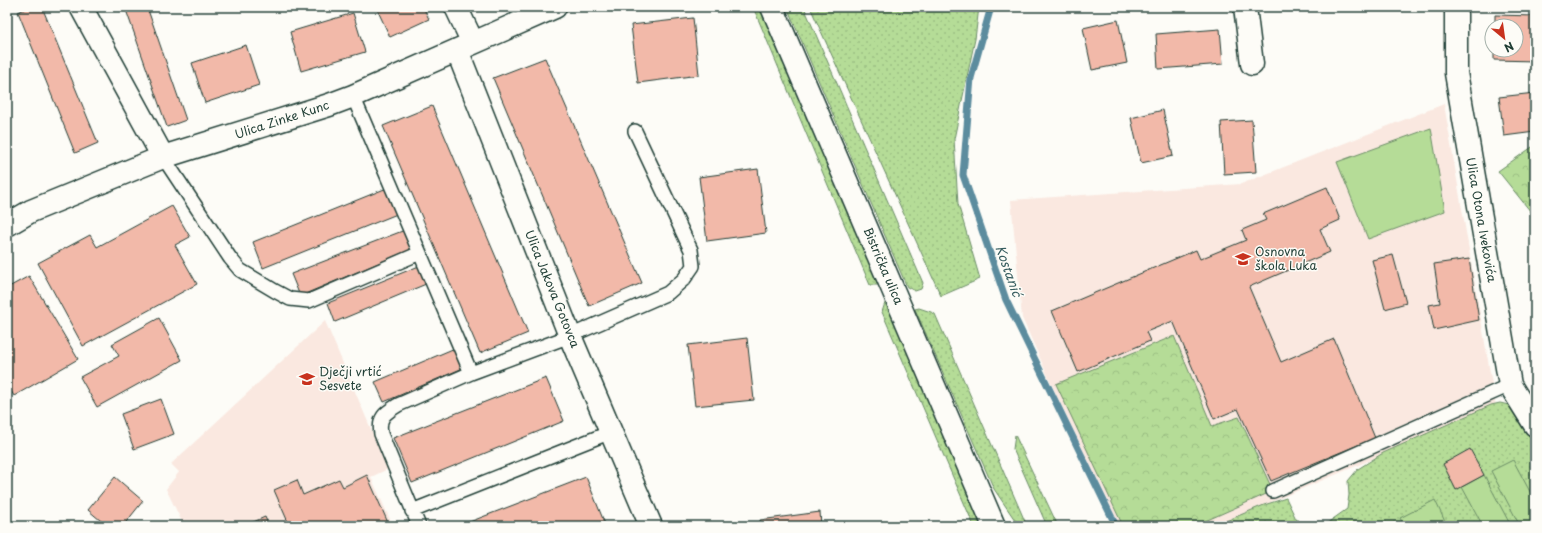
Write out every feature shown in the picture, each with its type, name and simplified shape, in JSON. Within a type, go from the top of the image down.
[{"type":"street","points":[[81,7],[163,158]]},
{"type":"street","name":"Ulica Jakova Gotovca","points":[[456,7],[465,47],[570,336],[651,526]]},
{"type":"street","name":"Ulica Zinke Kunc","points":[[7,225],[31,211],[163,158],[353,96],[555,7]]},
{"type":"street","name":"Bistrička ulica","points":[[772,7],[994,526]]},
{"type":"street","points":[[1245,7],[1252,64]]},
{"type":"street","name":"Ulica Otona Ivekovića","points":[[1456,7],[1456,73],[1510,385],[1535,425]]},
{"type":"lane","points":[[353,96],[470,373]]},
{"type":"lane","points":[[419,526],[381,434],[379,426],[380,420],[387,412],[398,405],[470,373],[570,336],[668,293],[684,278],[693,266],[691,250],[635,131]]},
{"type":"lane","points":[[163,158],[230,258],[240,270],[290,299],[309,301],[420,253]]},
{"type":"lane","points":[[1273,490],[1510,385]]},
{"type":"lane","points":[[412,511],[611,432]]},
{"type":"shaded area","name":"Osnovna škola Luka","points":[[1444,104],[1496,407],[1214,526],[1120,526],[1055,392],[1022,318],[1011,200],[1241,184]]},
{"type":"shaded area","name":"Dječji vrtić Sesvete","points":[[325,321],[388,469],[371,477],[393,526],[184,526],[166,489],[179,472],[171,464]]},
{"type":"green space","points":[[753,7],[760,7],[880,285],[870,285]]},
{"type":"green space","points":[[787,7],[804,7],[923,283],[921,289],[915,291],[907,287]]},
{"type":"green space","points":[[810,7],[979,7],[975,39],[954,139],[958,204],[980,279],[941,296]]},
{"type":"green space","points":[[1431,128],[1445,211],[1368,239],[1337,162]]},
{"type":"green space","points":[[1535,145],[1535,217],[1498,171]]},
{"type":"green space","points":[[886,300],[983,526],[974,526],[882,312]]},
{"type":"green space","points":[[919,308],[935,314],[1027,526],[1019,526],[994,489],[915,309]]},
{"type":"green space","points":[[1174,336],[1212,426],[1239,417],[1273,491],[1194,526],[1123,526],[1056,384]]},
{"type":"green space","points":[[1500,403],[1509,405],[1513,408],[1535,440],[1535,526],[1323,526],[1347,509],[1349,495],[1348,481],[1358,469],[1383,453],[1491,405]]},
{"type":"green space","points":[[1015,435],[1058,526],[1047,526],[1013,449]]},
{"type":"green space","points":[[1513,460],[1535,501],[1535,526],[1520,526],[1491,471]]},
{"type":"green space","points":[[1484,475],[1511,526],[1483,526],[1462,487]]},
{"type":"green space","points":[[1286,498],[1296,519],[1306,526],[1214,526],[1264,505]]},
{"type":"green space","points":[[1435,500],[1447,526],[1404,526],[1400,518]]},
{"type":"building","points":[[30,7],[42,7],[98,143],[75,153],[18,12]]},
{"type":"building","points":[[125,7],[147,7],[186,120],[167,127]]},
{"type":"building","points":[[376,7],[423,7],[429,19],[390,37]]},
{"type":"building","points":[[353,13],[365,52],[301,71],[290,32]]},
{"type":"building","points":[[1495,15],[1535,16],[1535,61],[1494,60],[1494,58],[1524,58],[1524,18],[1495,18]]},
{"type":"building","points":[[693,18],[699,75],[638,83],[631,25]]},
{"type":"building","points":[[1118,20],[1127,63],[1092,70],[1083,28]]},
{"type":"building","points":[[1220,29],[1223,64],[1158,69],[1156,34]]},
{"type":"building","points":[[246,45],[259,85],[205,103],[192,63]]},
{"type":"building","points":[[545,58],[642,283],[589,306],[493,78]]},
{"type":"building","points":[[1535,93],[1535,132],[1504,136],[1499,97]]},
{"type":"building","points":[[432,106],[528,333],[480,353],[383,126]]},
{"type":"building","points":[[1163,110],[1173,156],[1141,163],[1131,118]]},
{"type":"building","points":[[1252,120],[1256,172],[1224,174],[1221,122]]},
{"type":"building","points":[[758,169],[766,233],[707,241],[699,177]]},
{"type":"building","points":[[1327,187],[1340,220],[1320,229],[1330,252],[1249,287],[1281,362],[1334,339],[1375,438],[1271,481],[1238,409],[1214,419],[1173,321],[1146,332],[1150,341],[1078,372],[1052,311],[1196,250],[1200,259],[1246,240],[1242,230],[1266,220],[1263,214]]},
{"type":"building","points":[[387,188],[397,214],[263,268],[253,242]]},
{"type":"building","points":[[172,206],[190,237],[175,245],[197,284],[83,346],[38,263],[90,235],[97,247]]},
{"type":"building","points":[[405,230],[412,249],[300,296],[291,274]]},
{"type":"building","points":[[1393,255],[1406,303],[1385,309],[1372,260]]},
{"type":"building","points":[[1469,259],[1479,320],[1434,330],[1429,305],[1440,303],[1434,264]]},
{"type":"building","points":[[419,266],[426,284],[335,322],[328,303]]},
{"type":"building","points":[[29,276],[78,359],[14,396],[7,384],[7,288]]},
{"type":"building","points":[[159,318],[182,360],[97,407],[80,377],[119,356],[112,344]]},
{"type":"building","points":[[747,338],[754,400],[695,406],[688,345]]},
{"type":"building","points":[[455,348],[463,368],[384,402],[375,382]]},
{"type":"building","points":[[546,378],[564,421],[412,483],[393,438]]},
{"type":"building","points":[[161,399],[174,434],[134,449],[121,414]]},
{"type":"building","points":[[1470,449],[1484,475],[1456,490],[1443,464]]},
{"type":"building","points":[[367,475],[389,525],[280,526],[288,522],[274,490],[297,480],[303,495],[339,479],[343,487]]},
{"type":"building","points":[[115,477],[143,501],[123,526],[107,526],[88,510]]},
{"type":"building","points":[[586,477],[605,524],[600,526],[459,526]]},
{"type":"building","points":[[820,512],[821,526],[761,526],[760,520]]},
{"type":"building","points":[[265,517],[269,526],[252,526],[251,523]]},
{"type":"waterway","name":"Kostanić","points":[[991,7],[971,78],[963,175],[1006,300],[1116,526]]},
{"type":"place","name":"Osnovna škola Luka","points":[[1243,259]]},
{"type":"place","name":"Dječji vrtić Sesvete","points":[[307,379]]}]
